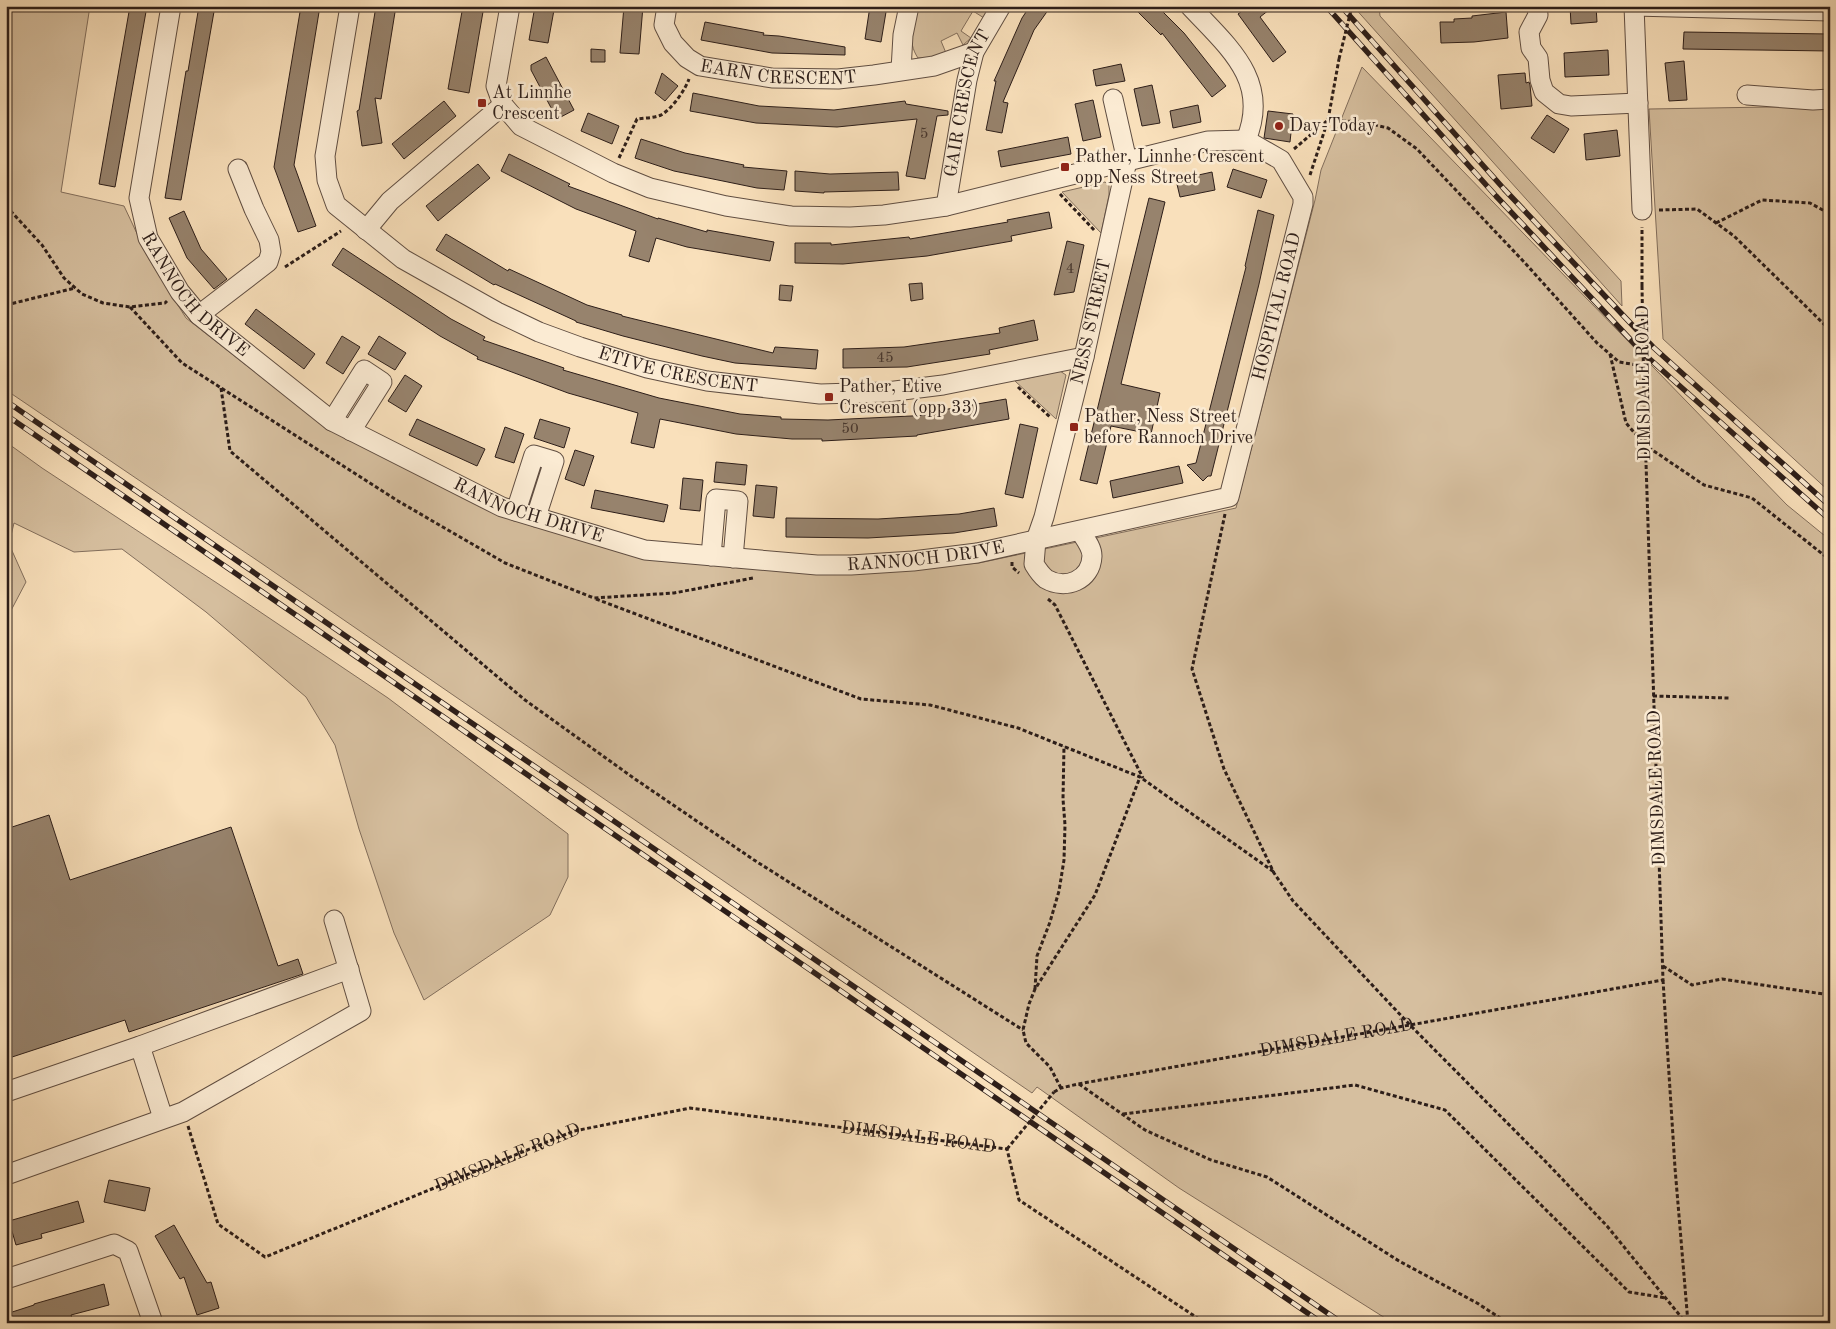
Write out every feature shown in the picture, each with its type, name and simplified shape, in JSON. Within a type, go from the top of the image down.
[{"type":"street","name":"RANNOCH DRIVE","points":[[171,6],[139,198],[148,238],[180,292],[199,315],[332,421],[502,507],[645,550],[817,565],[850,565],[913,561],[978,553],[1229,497]]},
{"type":"street","name":"ETIVE CRESCENT","points":[[350,6],[325,156],[327,180],[336,205],[403,259],[497,312],[530,328],[580,347],[647,368],[707,381],[820,394],[887,392],[943,384],[1084,356]]},
{"type":"street","points":[[510,6],[496,86],[503,105],[521,126],[613,173],[650,188],[726,206],[791,216],[850,217],[884,215],[946,206],[1208,141],[1246,140],[1281,160],[1303,197]]},
{"type":"street","name":"EARN CRESCENT","points":[[667,6],[664,25],[673,43],[687,58],[700,66],[772,78],[838,79],[934,66],[974,52]]},
{"type":"street","points":[[901,70],[909,6]]},
{"type":"street","name":"GAIR CRESCENT","points":[[946,206],[967,80],[974,52],[1001,6]]},
{"type":"street","points":[[1190,6],[1235,54],[1246,73],[1251,92],[1253,124],[1246,140]]},
{"type":"street","points":[[1537,6],[1538,15],[1528,32],[1531,48],[1538,58],[1540,80],[1544,92],[1559,104],[1571,106],[1638,103]]},
{"type":"street","points":[[1642,210],[1634,6],[1830,11]]},
{"type":"street","points":[[1747,95],[1813,100],[1830,99]]},
{"type":"street","points":[[1113,99],[1127,161]]},
{"type":"street","points":[[366,230],[390,201],[503,105]]},
{"type":"street","name":"NESS STREET","points":[[1036,540],[1044,517],[1084,356],[1127,161]]},
{"type":"street","points":[[199,315],[268,262],[271,252],[269,240],[238,169]]},
{"type":"street","name":"HOSPITAL ROAD","points":[[1229,497],[1303,197]]},
{"type":"street","points":[[332,421],[364,370],[382,382],[351,431]]},
{"type":"street","points":[[516,511],[534,454],[554,461],[536,517]]},
{"type":"street","points":[[711,556],[716,499],[731,500],[738,501],[733,558]]},
{"type":"street","points":[[1036,540],[1034,564],[1044,578],[1057,584],[1072,582],[1081,580],[1087,572],[1092,556],[1088,544],[1080,531]]},
{"type":"street","points":[[6,1175],[183,1112],[361,1011],[334,920]]},
{"type":"street","points":[[6,1092],[140,1046],[349,968]]},
{"type":"street","points":[[140,1046],[163,1118]]},
{"type":"street","points":[[6,1279],[114,1244],[128,1251],[152,1320]]},
{"type":"path","points":[[1303,197],[1328,120],[1339,59],[1352,6]]},
{"type":"path","points":[[613,173],[637,119],[659,116],[664,113],[685,90],[695,62]]},
{"type":"path","points":[[1281,160],[1328,120],[1362,122],[1388,128],[1417,149],[1525,263],[1597,343],[1619,362],[1643,366]]},
{"type":"path","points":[[1048,180],[1108,245]]},
{"type":"path","points":[[1716,222],[1762,200],[1810,203],[1830,214]]},
{"type":"path","points":[[6,206],[42,244],[64,278],[82,294],[103,303],[130,307],[165,303],[180,292]]},
{"type":"path","points":[[1642,210],[1697,209],[1734,236],[1830,330]]},
{"type":"path","name":"DIMSDALE ROAD","points":[[183,1112],[218,1224],[265,1257],[574,1131],[690,1108],[1007,1149],[1054,1092],[1062,1088],[1409,1024],[1663,980],[1645,445],[1642,210]]},
{"type":"path","points":[[6,305],[75,288]]},
{"type":"path","points":[[1610,354],[1626,423],[1645,445],[1704,485],[1752,498],[1830,560]]},
{"type":"path","points":[[1002,373],[1065,431]]},
{"type":"path","points":[[221,388],[230,451],[525,700],[635,779],[754,860],[1023,1030]]},
{"type":"path","points":[[1229,497],[1192,669],[1224,769],[1274,873],[1293,901],[1409,1024],[1607,1226],[1687,1323]]},
{"type":"path","points":[[1009,547],[1012,566],[1019,573]]},
{"type":"path","points":[[594,598],[861,699],[930,705],[1018,728],[1064,746],[1140,777],[1274,873]]},
{"type":"path","points":[[1048,598],[1055,605],[1144,780]]},
{"type":"path","points":[[1654,696],[1730,698]]},
{"type":"path","points":[[1036,989],[1037,956],[1060,891],[1064,860],[1064,746]]},
{"type":"path","points":[[1062,1088],[1050,1066],[1026,1044],[1023,1030],[1029,1004],[1036,989],[1095,895],[1140,777]]},
{"type":"path","points":[[1663,966],[1692,985],[1722,979],[1830,995]]},
{"type":"path","points":[[1663,980],[1687,1323]]},
{"type":"path","points":[[1078,1084],[1145,1130],[1212,1160],[1267,1177],[1399,1262],[1477,1303],[1508,1323]]},
{"type":"path","points":[[1123,1114],[1355,1085],[1445,1110],[1629,1292],[1666,1298]]},
{"type":"path","points":[[1007,1149],[1019,1200],[1205,1323]]},
{"type":"path","points":[[1826,1323],[1830,1321]]},
{"type":"shaded area","points":[[6,6],[90,6],[61,192],[124,206],[149,259],[186,318],[316,420],[643,557],[741,568],[854,574],[979,563],[1236,508],[1321,170],[1362,67],[1787,505],[1830,540],[1830,1323],[1393,1323],[1179,1188],[1037,1087],[1032,1093],[6,390]]},
{"type":"shaded area","points":[[917,6],[990,6],[984,18],[973,11],[961,31],[971,38],[963,45],[957,33],[941,41],[946,53],[928,58],[918,58],[912,46],[912,26]]},
{"type":"shaded area","points":[[1353,6],[1379,6],[1380,16],[1621,281],[1622,306]]},
{"type":"shaded area","points":[[1830,106],[1830,492],[1663,339],[1649,109]]},
{"type":"shaded area","points":[[1105,182],[1109,185],[1109,195],[1101,233],[1062,192]]},
{"type":"shaded area","points":[[1060,371],[1066,375],[1056,419],[1015,381]]},
{"type":"shaded area","points":[[6,442],[42,468],[388,698],[568,834],[568,877],[550,915],[424,1000],[394,933],[359,829],[335,745],[306,697],[206,612],[122,549],[74,552],[14,523],[9,544],[26,582],[6,620]]},
{"type":"building","points":[[130,6],[147,6],[115,187],[99,184]]},
{"type":"building","points":[[199,6],[215,6],[181,200],[165,198],[186,71],[188,71]]},
{"type":"building","points":[[301,6],[320,6],[294,165],[316,226],[298,232],[274,167]]},
{"type":"building","points":[[376,6],[396,6],[381,99],[375,98],[382,143],[362,146],[357,111],[359,110]]},
{"type":"building","points":[[463,6],[484,6],[469,93],[448,89]]},
{"type":"building","points":[[535,6],[554,10],[548,43],[529,40]]},
{"type":"building","points":[[624,6],[643,6],[639,54],[620,53]]},
{"type":"building","points":[[870,6],[887,6],[881,42],[865,39]]},
{"type":"building","points":[[1030,6],[1051,6],[1034,30],[1003,102],[1008,103],[1002,133],[986,130],[996,81],[994,81],[1022,18]]},
{"type":"building","points":[[1132,6],[1157,6],[1184,33],[1226,86],[1212,97],[1162,33],[1161,35]]},
{"type":"building","points":[[1249,6],[1274,6],[1260,17],[1286,52],[1273,62],[1238,14]]},
{"type":"building","points":[[1570,6],[1596,6],[1597,22],[1571,24]]},
{"type":"building","points":[[1506,12],[1508,38],[1441,43],[1440,22],[1454,22],[1454,19]]},
{"type":"building","points":[[705,22],[764,33],[763,35],[845,47],[845,55],[772,53],[701,40]]},
{"type":"building","points":[[1684,32],[1830,34],[1830,51],[1683,49]]},
{"type":"building","points":[[591,49],[605,50],[605,62],[591,62]]},
{"type":"building","points":[[1608,50],[1609,75],[1565,77],[1564,53]]},
{"type":"building","points":[[546,57],[574,110],[557,119],[531,70],[531,65]]},
{"type":"building","points":[[1684,61],[1687,100],[1669,101],[1665,63]]},
{"type":"building","points":[[1121,64],[1125,81],[1096,86],[1093,70]]},
{"type":"building","points":[[662,73],[678,86],[665,101],[655,93]]},
{"type":"building","points":[[1525,73],[1526,83],[1529,82],[1530,85],[1532,106],[1501,109],[1498,75]]},
{"type":"building","points":[[1152,85],[1160,123],[1142,126],[1134,89]]},
{"type":"building","points":[[693,93],[759,106],[834,110],[905,101],[906,104],[948,111],[948,115],[937,116],[925,179],[906,176],[917,119],[837,127],[756,123],[690,111]]},
{"type":"building","points":[[1093,100],[1101,137],[1083,141],[1075,104]]},
{"type":"building","points":[[444,101],[456,116],[404,159],[392,144]]},
{"type":"building","points":[[1198,105],[1201,122],[1173,128],[1170,111]]},
{"type":"building","name":"Day-Today","points":[[1268,111],[1293,114],[1290,142],[1264,138]]},
{"type":"building","points":[[588,113],[619,126],[612,144],[581,131]]},
{"type":"building","points":[[1547,115],[1569,129],[1554,153],[1531,138]]},
{"type":"building","points":[[1617,130],[1620,156],[1586,160],[1584,134]]},
{"type":"building","points":[[1068,137],[1071,154],[1001,167],[998,151]]},
{"type":"building","points":[[641,139],[685,153],[744,165],[743,167],[787,171],[784,190],[757,188],[674,171],[635,158]]},
{"type":"building","points":[[509,154],[570,184],[568,186],[658,219],[707,232],[707,230],[774,242],[770,261],[687,247],[656,238],[649,262],[629,256],[636,231],[576,209],[501,171]]},
{"type":"building","points":[[478,164],[490,178],[438,221],[426,206]]},
{"type":"building","points":[[1233,169],[1267,180],[1261,198],[1227,187]]},
{"type":"building","points":[[795,171],[830,174],[898,172],[899,190],[824,193],[795,191]]},
{"type":"building","points":[[1212,172],[1215,190],[1180,197],[1176,180]]},
{"type":"building","points":[[1149,198],[1165,202],[1121,384],[1160,393],[1151,434],[1111,426],[1097,484],[1080,480]]},
{"type":"building","points":[[1258,210],[1274,215],[1259,284],[1211,476],[1208,476],[1203,481],[1187,465],[1196,463],[1246,267]]},
{"type":"building","points":[[184,211],[201,249],[227,279],[214,289],[187,258],[169,218]]},
{"type":"building","points":[[1049,212],[1052,228],[1011,236],[1012,241],[927,256],[843,264],[795,263],[795,243],[831,243],[831,245],[909,237],[910,239],[1008,222],[1007,220]]},
{"type":"building","points":[[446,234],[508,271],[509,269],[587,305],[622,316],[773,353],[775,347],[818,350],[816,369],[735,363],[623,336],[576,322],[494,285],[436,250]]},
{"type":"building","points":[[1067,241],[1084,245],[1074,292],[1054,295]]},
{"type":"building","points":[[343,248],[451,319],[485,337],[483,340],[564,368],[563,370],[659,398],[740,414],[781,417],[781,419],[828,420],[932,415],[931,412],[1006,399],[1009,419],[917,436],[822,441],[822,439],[792,439],[736,434],[660,419],[654,448],[631,443],[638,413],[568,393],[477,359],[478,357],[440,336],[332,265]]},
{"type":"building","points":[[922,283],[923,299],[911,301],[909,284]]},
{"type":"building","points":[[780,285],[793,286],[791,301],[779,300]]},
{"type":"building","points":[[256,309],[315,354],[304,369],[245,324]]},
{"type":"building","points":[[1034,320],[1038,340],[989,350],[990,354],[907,367],[843,368],[843,349],[904,347],[1000,333],[999,328]]},
{"type":"building","points":[[342,336],[360,347],[343,374],[326,363]]},
{"type":"building","points":[[379,336],[406,353],[395,370],[368,354]]},
{"type":"building","points":[[405,375],[422,386],[406,412],[388,401]]},
{"type":"building","points":[[417,419],[485,449],[477,466],[409,435]]},
{"type":"building","points":[[540,419],[570,428],[564,448],[534,438]]},
{"type":"building","points":[[1020,424],[1038,428],[1023,498],[1005,494]]},
{"type":"building","points":[[505,427],[524,434],[514,463],[495,457]]},
{"type":"building","points":[[575,450],[594,456],[584,486],[565,479]]},
{"type":"building","points":[[716,462],[747,465],[745,485],[714,482]]},
{"type":"building","points":[[1179,466],[1183,483],[1113,498],[1110,481]]},
{"type":"building","points":[[683,478],[703,480],[700,511],[680,509]]},
{"type":"building","points":[[756,485],[777,487],[774,518],[753,516]]},
{"type":"building","points":[[595,490],[668,505],[664,522],[591,508]]},
{"type":"building","points":[[994,508],[997,526],[954,533],[868,538],[786,537],[786,518],[878,519],[959,514]]},
{"type":"building","points":[[49,815],[70,880],[231,827],[278,966],[298,959],[303,974],[129,1032],[125,1020],[6,1059],[6,829]]},
{"type":"building","points":[[109,1180],[150,1188],[145,1211],[104,1202]]},
{"type":"building","points":[[78,1201],[84,1222],[41,1234],[42,1238],[16,1245],[9,1221]]},
{"type":"building","points":[[174,1225],[207,1283],[211,1282],[219,1308],[197,1315],[184,1277],[180,1279],[155,1236]]},
{"type":"building","points":[[104,1284],[109,1305],[71,1315],[72,1318],[54,1323],[6,1323],[6,1314]]},
{"type":"railway","points":[[1326,6],[1496,196],[1644,354],[1830,520]]},
{"type":"railway","points":[[1341,6],[1504,189],[1653,347],[1830,506]]},
{"type":"railway","points":[[6,401],[1342,1323]]},
{"type":"railway","points":[[6,415],[1322,1323]]},
{"type":"place","name":"At Linnhe Crescent","points":[[482,103]]},
{"type":"place","name":"Day-Today","points":[[1279,126]]},
{"type":"place","name":"Pather, Linnhe Crescent opp Ness Street","points":[[1065,167]]},
{"type":"place","name":"Pather, Etive Crescent (opp 33)","points":[[829,397]]},
{"type":"place","name":"Pather, Ness Street before Rannoch Drive","points":[[1074,427]]}]
